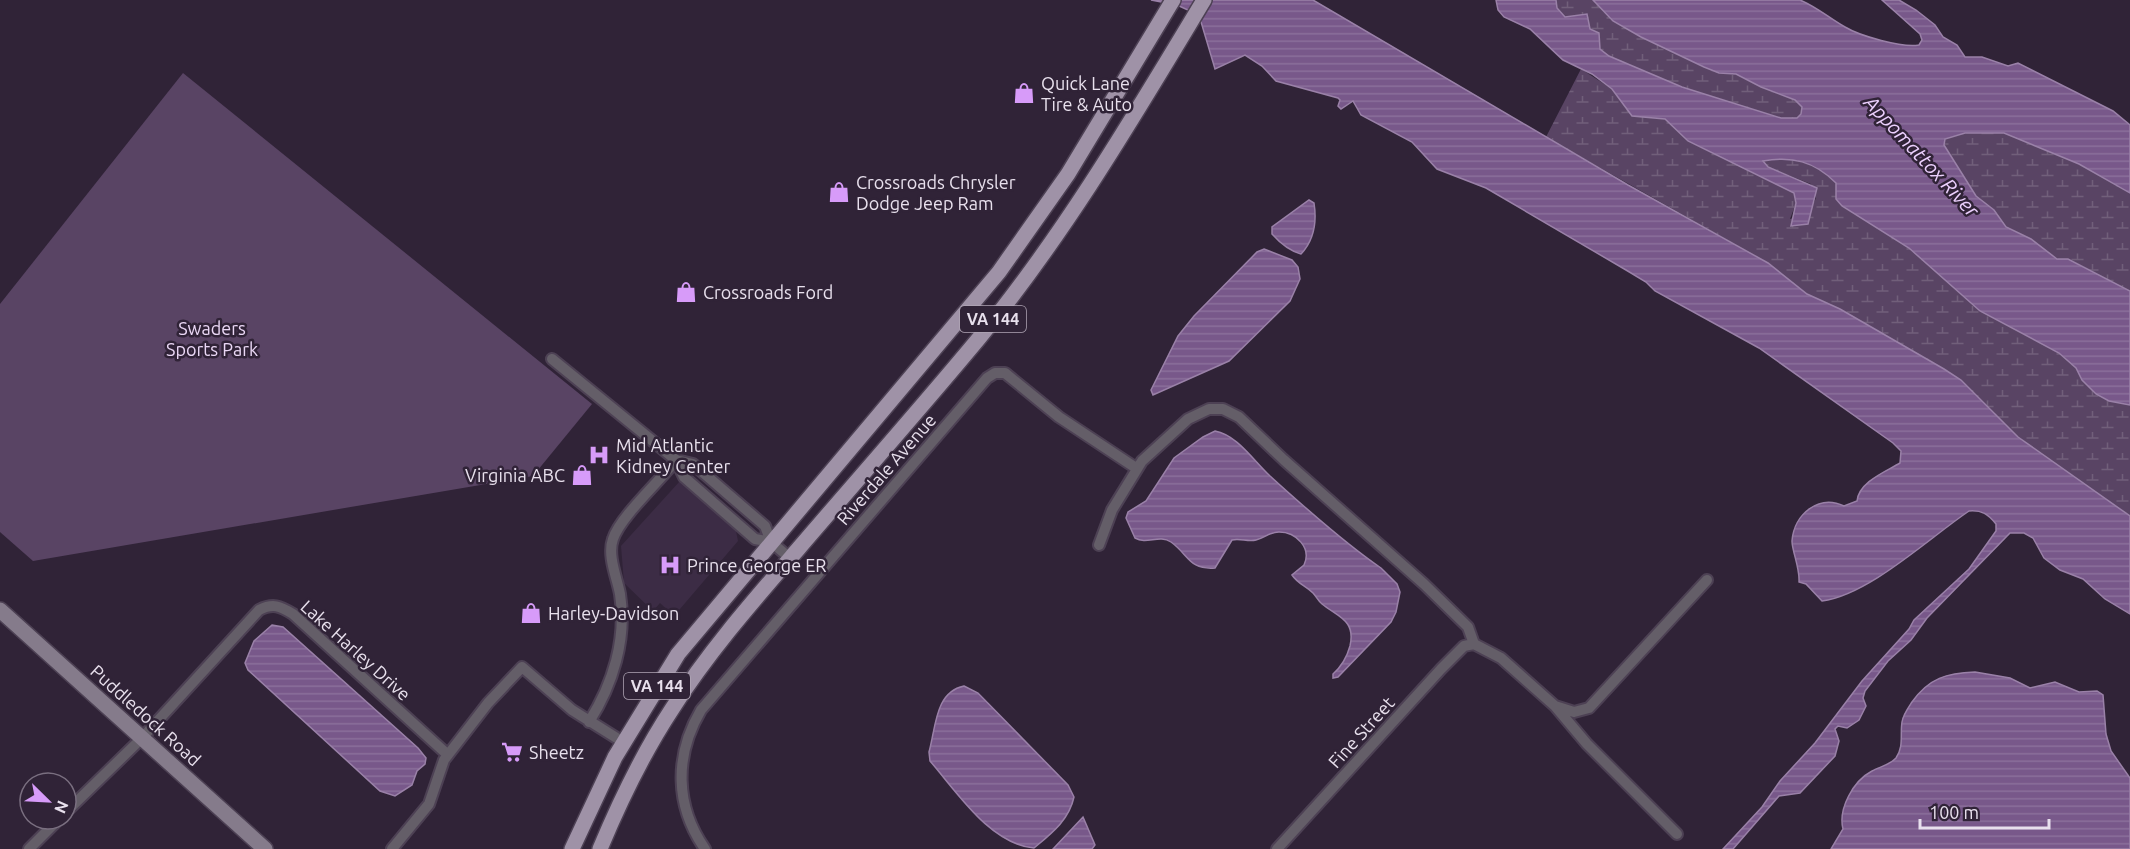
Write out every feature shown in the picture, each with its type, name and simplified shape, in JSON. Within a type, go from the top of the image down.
[{"type":"main road","name":"VA 144","points":[[572,849],[595,796],[623,742],[678,654],[999,272],[1068,174],[1173,0]]},
{"type":"main road","name":"VA 144","points":[[600,849],[632,778],[671,711],[720,641],[980,336],[1029,274],[1083,197],[1204,0]]},
{"type":"main road","name":"Puddledock Road","points":[[0,610],[265,849]]},
{"type":"street","points":[[552,358],[676,460],[684,477],[755,539],[771,542]]},
{"type":"street","name":"Riverdale Avenue","points":[[705,849],[690,825],[681,785],[683,750],[694,721],[755,645],[992,374],[1005,373],[1059,417],[1136,468]]},
{"type":"street","points":[[1099,546],[1112,510],[1136,468],[1154,448],[1198,413],[1214,408],[1232,412],[1424,584],[1468,627],[1474,644],[1501,658],[1555,706],[1587,744],[1677,834]]},
{"type":"street","points":[[676,460],[693,464],[765,526],[771,542],[790,558]]},
{"type":"street","points":[[589,722],[604,699],[619,645],[622,616],[611,550],[613,539],[623,522],[676,460]]},
{"type":"street","points":[[1555,706],[1574,712],[1589,708],[1707,580]]},
{"type":"street","name":"Lake Harley Drive","points":[[142,738],[259,610],[268,605],[279,606],[293,614],[448,755]]},
{"type":"street","name":"Fine Street","points":[[1276,849],[1441,669],[1464,646],[1474,644]]},
{"type":"street","points":[[392,849],[429,804],[448,755],[488,704],[522,667],[589,722],[623,742]]},
{"type":"street","points":[[78,800],[142,738]]},
{"type":"street","points":[[28,849],[47,831]]},
{"type":"shaded area","name":"Prince George ER","points":[[680,481],[736,531],[738,541],[674,616],[660,603],[653,611],[624,583],[621,546]]},
{"type":"green space","points":[[1556,0],[1593,0],[1641,37],[1719,73],[1736,74],[1761,87],[1795,100],[1802,107],[1801,114],[1797,118],[1781,118],[1682,87],[1609,56],[1600,49],[1599,33],[1590,29],[1584,14],[1573,18],[1565,17],[1557,8]]},
{"type":"green space","points":[[1581,69],[1612,89],[1632,116],[1665,119],[1688,141],[1794,193],[1796,203],[1790,219],[1809,214],[1816,198],[1811,184],[1768,167],[1762,161],[1783,159],[1811,165],[1836,183],[1836,199],[1909,248],[1980,311],[2059,353],[2076,368],[2082,380],[2109,401],[2130,405],[2130,516],[2018,437],[1961,380],[1840,309],[1807,294],[1768,263],[1546,137]]},
{"type":"green space","name":"Swaders Sports Park","points":[[183,73],[592,404],[533,476],[33,561],[0,532],[0,304]]},
{"type":"green space","points":[[1965,133],[2004,133],[2079,164],[2130,193],[2130,291],[2069,259],[2057,259],[2031,239],[2006,227],[1994,210],[1976,196],[1944,145],[1945,139]]},
{"type":"water","points":[[1151,0],[1313,0],[1628,185],[1768,263],[1807,294],[1840,309],[1944,369],[1961,380],[2018,437],[2130,516],[2130,614],[2105,599],[2083,579],[2060,570],[2044,558],[2033,538],[2024,533],[2010,533],[1927,618],[1911,640],[1888,661],[1865,691],[1863,698],[1866,706],[1859,720],[1847,728],[1838,726],[1835,729],[1839,741],[1835,756],[1800,793],[1779,796],[1733,849],[1723,849],[1762,807],[1780,781],[1815,743],[1862,681],[1909,629],[1914,620],[1969,569],[1996,531],[1996,524],[1984,513],[1969,511],[1879,577],[1840,597],[1822,601],[1806,584],[1799,582],[1792,541],[1797,522],[1809,509],[1817,505],[1835,503],[1844,506],[1857,501],[1862,488],[1880,474],[1900,463],[1901,451],[1893,443],[1759,348],[1655,291],[1646,282],[1486,188],[1437,169],[1412,142],[1361,115],[1353,101],[1341,109],[1338,106],[1340,100],[1338,98],[1276,81],[1262,66],[1245,55],[1215,69],[1199,15],[1177,5]]},
{"type":"water","name":"Appomattox River","points":[[1496,0],[1556,0],[1557,8],[1565,17],[1587,14],[1590,29],[1599,33],[1600,49],[1609,56],[1682,87],[1781,118],[1797,118],[1801,114],[1802,107],[1795,100],[1761,87],[1736,74],[1719,73],[1704,67],[1641,37],[1613,21],[1593,0],[1800,0],[1860,34],[1892,43],[1919,45],[1922,40],[1920,34],[1882,0],[1899,0],[1935,25],[1943,37],[1957,45],[1965,57],[1982,57],[2008,66],[2018,63],[2113,111],[2130,125],[2130,193],[2079,164],[2004,133],[1965,133],[1945,139],[1944,145],[1976,196],[1994,210],[2006,227],[2031,239],[2057,259],[2068,259],[2130,291],[2130,405],[2109,401],[2096,394],[2082,380],[2076,368],[2059,353],[1980,311],[1909,248],[1842,206],[1836,199],[1836,183],[1819,170],[1793,160],[1763,161],[1768,167],[1817,188],[1808,224],[1791,226],[1796,203],[1794,193],[1688,141],[1665,119],[1632,116],[1612,89],[1592,74],[1563,60],[1530,29],[1504,17],[1498,10]]},
{"type":"water","points":[[1309,200],[1314,203],[1315,224],[1312,237],[1301,254],[1289,249],[1278,240],[1272,234],[1272,227]]},
{"type":"water","points":[[1264,249],[1292,260],[1298,267],[1300,279],[1290,301],[1229,361],[1153,395],[1151,390],[1178,336],[1194,316],[1257,252]]},
{"type":"water","points":[[1215,431],[1223,433],[1238,443],[1296,499],[1381,568],[1397,584],[1400,592],[1396,612],[1391,622],[1338,677],[1333,678],[1333,674],[1342,665],[1347,654],[1350,646],[1350,630],[1344,620],[1321,603],[1292,575],[1304,565],[1306,559],[1304,547],[1296,538],[1279,532],[1256,540],[1232,540],[1215,568],[1206,568],[1194,564],[1171,542],[1162,539],[1140,540],[1135,538],[1126,518],[1128,512],[1146,501],[1174,458]]},
{"type":"water","points":[[272,625],[283,627],[418,748],[426,758],[425,764],[417,771],[412,785],[395,796],[380,791],[248,670],[245,663],[254,641]]},
{"type":"water","points":[[1975,672],[2010,678],[2030,688],[2055,682],[2079,692],[2097,691],[2103,695],[2106,734],[2111,751],[2130,778],[2130,849],[1831,849],[1843,829],[1845,804],[1853,788],[1872,771],[1896,758],[1901,745],[1903,717],[1918,694],[1939,678]]},
{"type":"water","points":[[964,686],[978,693],[1068,785],[1074,797],[1064,819],[1034,848],[1003,837],[989,827],[963,801],[930,761],[929,752],[942,703],[947,695]]},
{"type":"water","points":[[1083,817],[1095,845],[1092,849],[1053,849]]},
{"type":"place","name":"Quick Lane Tire & Auto","points":[[1024,93]]},
{"type":"place","name":"Crossroads Chrysler Dodge Jeep Ram","points":[[839,192]]},
{"type":"place","name":"Crossroads Ford","points":[[686,292]]},
{"type":"place","name":"Mid Atlantic Kidney Center","points":[[599,455]]},
{"type":"place","name":"Virginia ABC","points":[[582,475]]},
{"type":"place","name":"Prince George ER","points":[[670,565]]},
{"type":"place","name":"Harley-Davidson","points":[[531,613]]},
{"type":"place","name":"Sheetz","points":[[512,752]]}]
